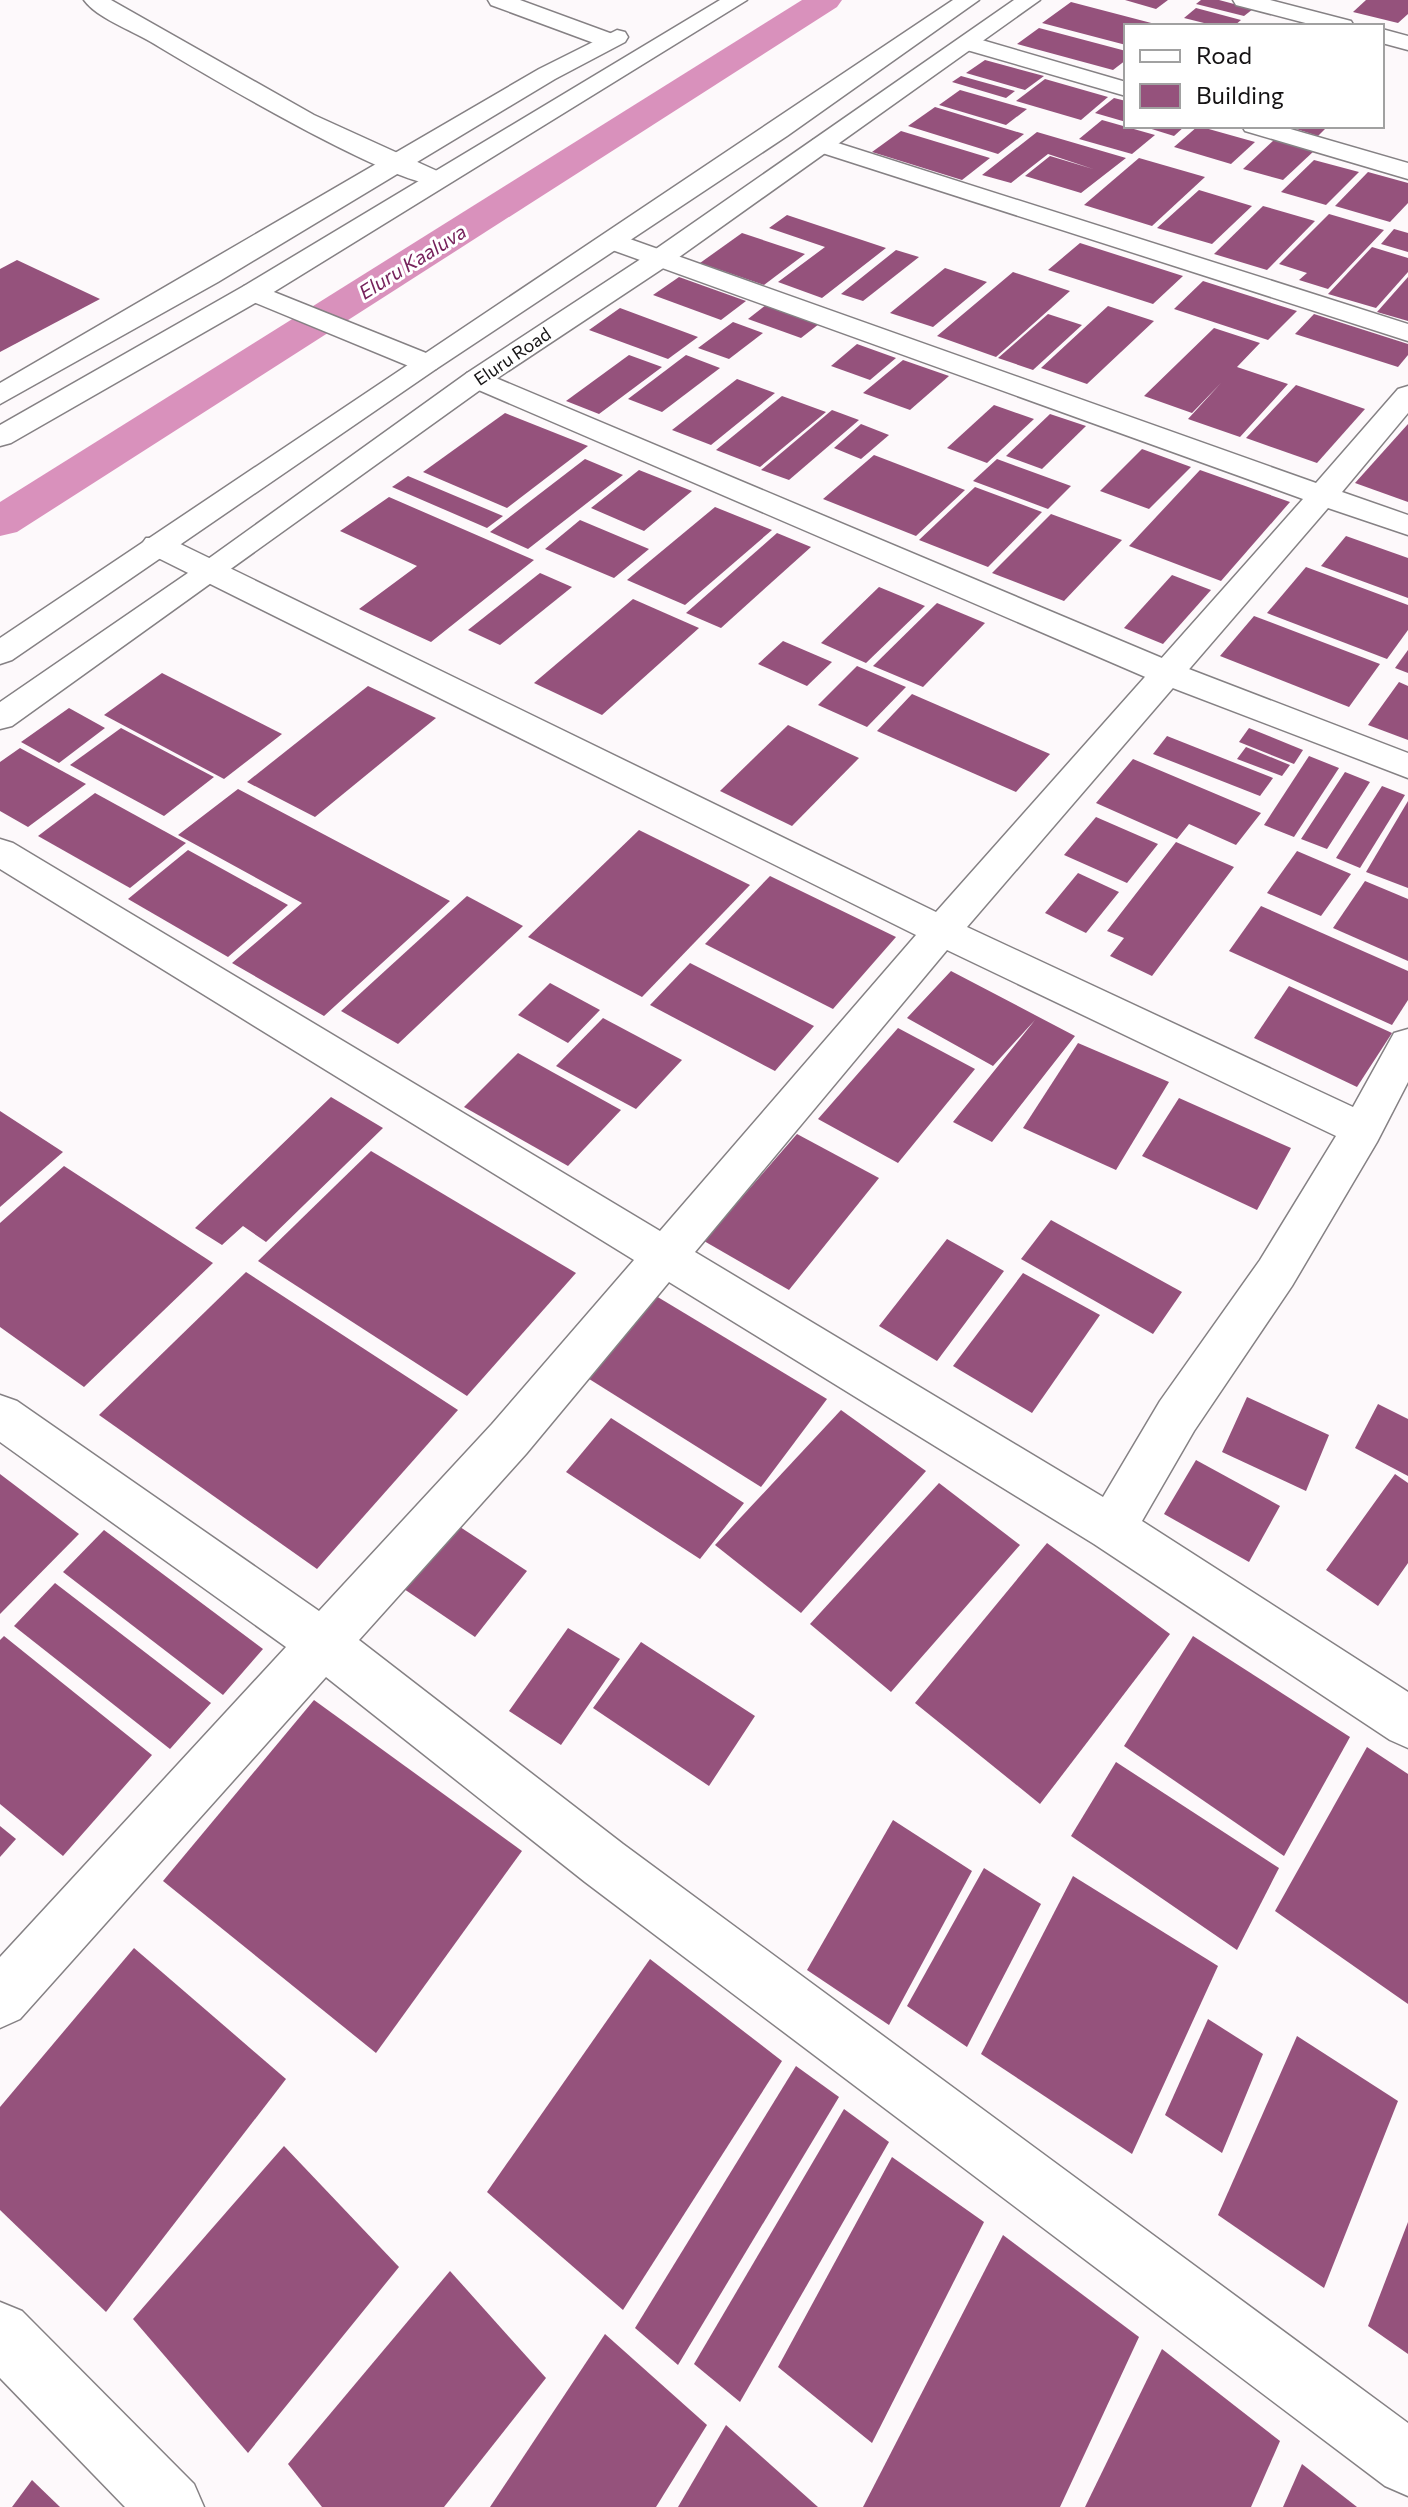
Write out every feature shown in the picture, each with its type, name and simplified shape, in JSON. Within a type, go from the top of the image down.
[{"type":"street","points":[[95,0],[260,94],[395,165],[437,180]]},
{"type":"street","points":[[499,0],[610,41]]},
{"type":"street","points":[[0,437],[254,292],[736,0]]},
{"type":"street","name":"Eluru Road","points":[[0,653],[968,0]]},
{"type":"street","name":"Eluru Road","points":[[0,718],[212,571],[477,379],[659,259],[1029,0]]},
{"type":"street","points":[[1244,0],[1335,24]]},
{"type":"street","points":[[0,395],[547,74],[634,28]]},
{"type":"street","points":[[1384,37],[1408,43]]},
{"type":"street","points":[[968,43],[1124,88]]},
{"type":"street","points":[[1261,128],[1408,171]]},
{"type":"street","points":[[822,145],[1408,333]]},
{"type":"street","points":[[613,241],[1408,526]]},
{"type":"street","points":[[254,292],[426,363]]},
{"type":"street","points":[[477,379],[1169,674],[1408,766]]},
{"type":"street","points":[[0,1999],[321,1642],[509,1439],[941,931],[1169,674],[1408,395]]},
{"type":"street","points":[[157,545],[941,931],[1362,1130]]},
{"type":"street","points":[[0,852],[1111,1528],[1408,1722]]},
{"type":"street","points":[[1111,1528],[1177,1416],[1276,1273],[1362,1130],[1408,1044]]},
{"type":"street","points":[[0,1416],[321,1642],[604,1863],[1408,2463]]},
{"type":"street","points":[[0,2333],[171,2507]]},
{"type":"building","points":[[1125,0],[1168,0],[1156,9]]},
{"type":"building","points":[[1201,0],[1219,0],[1253,9],[1244,16],[1196,4]]},
{"type":"building","points":[[1366,0],[1408,0],[1408,14],[1398,23],[1353,12]]},
{"type":"building","points":[[1071,2],[1155,24],[1124,24],[1124,44],[1042,23]]},
{"type":"building","points":[[1196,8],[1241,20],[1236,24],[1208,24],[1184,18]]},
{"type":"building","points":[[1039,28],[1124,50],[1124,62],[1113,70],[1017,44]]},
{"type":"building","points":[[985,60],[1044,76],[1025,90],[966,73]]},
{"type":"building","points":[[961,76],[1015,91],[1006,98],[952,82]]},
{"type":"building","points":[[1045,79],[1108,97],[1081,120],[1016,101]]},
{"type":"building","points":[[960,90],[1027,109],[1006,125],[939,105]]},
{"type":"building","points":[[1114,98],[1124,100],[1124,121],[1095,113]]},
{"type":"building","points":[[935,107],[1024,134],[998,154],[908,126]]},
{"type":"building","points":[[1102,120],[1155,135],[1132,154],[1079,139]]},
{"type":"building","points":[[1148,128],[1183,128],[1174,136]]},
{"type":"building","points":[[1196,128],[1255,142],[1231,164],[1174,147]]},
{"type":"building","points":[[1293,128],[1326,128],[1318,136]]},
{"type":"building","points":[[901,131],[990,158],[962,180],[872,152]]},
{"type":"building","points":[[1037,132],[1126,158],[1081,193],[1025,176],[1050,156],[1093,169],[1048,154],[1011,183],[982,175]]},
{"type":"building","points":[[1275,139],[1315,150],[1283,180],[1243,169]]},
{"type":"building","points":[[1139,158],[1205,177],[1152,226],[1084,205]]},
{"type":"building","points":[[1314,160],[1359,172],[1326,205],[1281,192]]},
{"type":"building","points":[[1368,172],[1408,183],[1408,203],[1390,222],[1335,206]]},
{"type":"building","points":[[1199,190],[1252,206],[1212,244],[1157,228]]},
{"type":"building","points":[[1263,206],[1315,221],[1267,270],[1214,254]]},
{"type":"building","points":[[1329,214],[1384,230],[1328,289],[1299,280],[1307,273],[1279,264]]},
{"type":"building","points":[[787,215],[886,248],[822,298],[778,282],[825,247],[769,228]]},
{"type":"building","points":[[1394,229],[1408,233],[1408,252],[1381,244]]},
{"type":"building","points":[[742,233],[805,254],[764,285],[700,263]]},
{"type":"building","points":[[1080,243],[1183,276],[1153,304],[1048,270]]},
{"type":"building","points":[[1372,247],[1408,258],[1408,272],[1376,308],[1328,294]]},
{"type":"building","points":[[896,250],[919,257],[863,301],[841,294]]},
{"type":"building","points":[[17,260],[100,299],[0,352],[0,269]]},
{"type":"building","points":[[945,268],[987,282],[933,327],[890,313]]},
{"type":"building","points":[[1013,272],[1070,291],[996,357],[937,336]]},
{"type":"building","points":[[679,277],[746,301],[721,320],[653,295]]},
{"type":"building","points":[[1408,277],[1408,321],[1377,312]]},
{"type":"building","points":[[1203,281],[1297,311],[1268,340],[1174,309]]},
{"type":"building","points":[[766,305],[819,324],[801,338],[748,319]]},
{"type":"building","points":[[1108,306],[1154,321],[1087,384],[1041,368]]},
{"type":"building","points":[[620,308],[698,337],[668,359],[589,330]]},
{"type":"building","points":[[1048,314],[1082,325],[1033,370],[998,358]]},
{"type":"building","points":[[1314,314],[1408,344],[1408,355],[1398,367],[1295,334]]},
{"type":"building","points":[[733,322],[763,333],[729,359],[698,348]]},
{"type":"building","points":[[1214,328],[1260,343],[1237,367],[1288,384],[1240,437],[1188,419],[1221,383],[1192,413],[1144,396]]},
{"type":"building","points":[[857,344],[896,358],[870,380],[831,366]]},
{"type":"building","points":[[629,355],[662,367],[599,414],[566,401]]},
{"type":"building","points":[[686,355],[720,368],[662,412],[628,399]]},
{"type":"building","points":[[903,360],[949,376],[910,410],[863,393]]},
{"type":"building","points":[[737,379],[775,393],[711,445],[672,430]]},
{"type":"building","points":[[1296,385],[1365,409],[1317,463],[1246,438]]},
{"type":"building","points":[[782,396],[826,412],[760,467],[716,450]]},
{"type":"building","points":[[994,405],[1034,419],[987,463],[947,448]]},
{"type":"building","points":[[832,410],[859,420],[789,480],[761,470]]},
{"type":"building","points":[[505,413],[588,446],[507,508],[423,472]]},
{"type":"building","points":[[1050,414],[1086,426],[1042,469],[1006,456]]},
{"type":"building","points":[[861,424],[889,435],[861,459],[834,448]]},
{"type":"building","points":[[1408,424],[1408,502],[1355,483]]},
{"type":"building","points":[[1142,449],[1191,467],[1149,509],[1100,491]]},
{"type":"building","points":[[874,455],[965,490],[916,536],[823,499]]},
{"type":"building","points":[[585,459],[623,475],[528,549],[490,532]]},
{"type":"building","points":[[997,459],[1071,486],[1048,509],[973,481]]},
{"type":"building","points":[[639,470],[692,491],[644,531],[591,508]]},
{"type":"building","points":[[1200,470],[1290,502],[1221,581],[1129,546]]},
{"type":"building","points":[[408,476],[503,516],[487,528],[392,487]]},
{"type":"building","points":[[975,487],[1042,512],[988,567],[919,540]]},
{"type":"building","points":[[389,497],[534,560],[431,642],[359,609],[417,566],[340,531]]},
{"type":"building","points":[[715,507],[772,530],[685,605],[627,580]]},
{"type":"building","points":[[1051,514],[1122,540],[1064,601],[992,573]]},
{"type":"building","points":[[580,520],[649,549],[614,578],[545,549]]},
{"type":"building","points":[[777,533],[811,547],[721,628],[686,613]]},
{"type":"building","points":[[1346,536],[1408,558],[1408,598],[1321,566]]},
{"type":"building","points":[[1306,567],[1408,605],[1408,630],[1387,659],[1267,613]]},
{"type":"building","points":[[540,573],[572,587],[500,645],[468,630]]},
{"type":"building","points":[[1172,575],[1211,590],[1163,644],[1124,628]]},
{"type":"building","points":[[879,587],[925,606],[866,663],[821,643]]},
{"type":"building","points":[[633,599],[699,628],[602,715],[534,683]]},
{"type":"building","points":[[937,603],[985,623],[923,687],[873,666]]},
{"type":"building","points":[[1254,616],[1380,664],[1349,707],[1220,656]]},
{"type":"building","points":[[783,641],[832,662],[807,686],[758,664]]},
{"type":"building","points":[[1408,650],[1408,673],[1395,668]]},
{"type":"building","points":[[857,666],[906,687],[867,727],[818,705]]},
{"type":"building","points":[[162,673],[282,734],[224,779],[104,715]]},
{"type":"building","points":[[1399,682],[1408,686],[1408,740],[1368,725]]},
{"type":"building","points":[[368,686],[436,718],[315,817],[247,782]]},
{"type":"building","points":[[912,694],[1050,754],[1016,792],[877,731]]},
{"type":"building","points":[[69,708],[105,728],[59,763],[21,742]]},
{"type":"building","points":[[788,725],[859,758],[792,826],[720,791]]},
{"type":"building","points":[[121,728],[214,777],[164,816],[70,765]]},
{"type":"building","points":[[1249,728],[1303,750],[1294,764],[1239,742]]},
{"type":"building","points":[[1167,736],[1273,778],[1260,796],[1153,754]]},
{"type":"building","points":[[1246,747],[1290,765],[1282,776],[1237,759]]},
{"type":"building","points":[[20,748],[86,784],[28,827],[0,811],[0,762]]},
{"type":"building","points":[[1309,756],[1339,768],[1294,837],[1264,825]]},
{"type":"building","points":[[1133,759],[1261,813],[1236,845],[1189,824],[1177,839],[1096,803]]},
{"type":"building","points":[[1345,772],[1370,782],[1327,849],[1301,839]]},
{"type":"building","points":[[1382,786],[1405,795],[1360,868],[1336,858]]},
{"type":"building","points":[[238,789],[450,901],[324,1016],[232,963],[302,903],[178,835]]},
{"type":"building","points":[[95,793],[186,843],[130,888],[38,836]]},
{"type":"building","points":[[1408,801],[1408,888],[1366,872]]},
{"type":"building","points":[[1096,817],[1158,844],[1127,883],[1064,855]]},
{"type":"building","points":[[639,830],[750,885],[642,997],[528,937]]},
{"type":"building","points":[[1176,842],[1234,867],[1152,976],[1110,956],[1124,938],[1107,931]]},
{"type":"building","points":[[188,850],[288,905],[228,957],[128,899]]},
{"type":"building","points":[[1297,851],[1351,874],[1321,916],[1267,893]]},
{"type":"building","points":[[1078,873],[1119,892],[1086,933],[1045,913]]},
{"type":"building","points":[[770,876],[896,937],[833,1009],[705,944]]},
{"type":"building","points":[[1365,881],[1408,899],[1408,961],[1333,928]]},
{"type":"building","points":[[467,896],[523,926],[398,1044],[341,1011]]},
{"type":"building","points":[[1261,906],[1408,971],[1408,1000],[1392,1025],[1229,951]]},
{"type":"building","points":[[690,963],[814,1026],[775,1071],[650,1005]]},
{"type":"building","points":[[951,971],[1075,1036],[992,1142],[953,1122],[1035,1020],[993,1066],[907,1018]]},
{"type":"building","points":[[550,983],[600,1010],[568,1043],[518,1015]]},
{"type":"building","points":[[1289,986],[1392,1033],[1357,1087],[1254,1038]]},
{"type":"building","points":[[603,1018],[682,1060],[636,1109],[556,1066]]},
{"type":"building","points":[[898,1028],[975,1069],[898,1163],[818,1119]]},
{"type":"building","points":[[1078,1043],[1169,1082],[1116,1170],[1023,1128]]},
{"type":"building","points":[[518,1053],[621,1110],[568,1166],[464,1107]]},
{"type":"building","points":[[331,1097],[383,1128],[266,1242],[243,1226],[222,1245],[195,1228]]},
{"type":"building","points":[[1179,1098],[1291,1148],[1257,1210],[1142,1156]]},
{"type":"building","points":[[0,1111],[63,1152],[0,1207]]},
{"type":"building","points":[[797,1134],[879,1178],[789,1290],[704,1241]]},
{"type":"building","points":[[371,1151],[576,1273],[467,1396],[258,1261]]},
{"type":"building","points":[[64,1166],[213,1263],[84,1387],[0,1327],[0,1223]]},
{"type":"building","points":[[1051,1220],[1182,1292],[1153,1334],[1021,1259]]},
{"type":"building","points":[[947,1239],[1004,1271],[937,1361],[879,1326]]},
{"type":"building","points":[[246,1272],[458,1410],[317,1569],[99,1415]]},
{"type":"building","points":[[1023,1273],[1100,1315],[1032,1413],[953,1366]]},
{"type":"building","points":[[656,1296],[827,1399],[761,1487],[586,1377]]},
{"type":"building","points":[[1247,1397],[1329,1435],[1306,1491],[1222,1452]]},
{"type":"building","points":[[1378,1404],[1408,1419],[1408,1476],[1355,1448]]},
{"type":"building","points":[[841,1410],[926,1471],[801,1613],[715,1545]]},
{"type":"building","points":[[611,1418],[744,1503],[700,1559],[566,1472]]},
{"type":"building","points":[[1196,1460],[1280,1506],[1249,1562],[1164,1514]]},
{"type":"building","points":[[0,1474],[79,1534],[0,1614]]},
{"type":"building","points":[[1395,1474],[1408,1483],[1408,1563],[1378,1606],[1326,1570]]},
{"type":"building","points":[[939,1483],[1020,1545],[891,1692],[810,1624]]},
{"type":"building","points":[[457,1525],[527,1571],[475,1637],[404,1589]]},
{"type":"building","points":[[104,1530],[263,1649],[223,1695],[63,1572]]},
{"type":"building","points":[[1047,1543],[1170,1634],[1040,1804],[915,1703]]},
{"type":"building","points":[[55,1583],[211,1703],[170,1749],[14,1626]]},
{"type":"building","points":[[568,1628],[620,1659],[561,1745],[509,1711]]},
{"type":"building","points":[[4,1636],[152,1755],[63,1856],[0,1804],[0,1640]]},
{"type":"building","points":[[1193,1636],[1350,1737],[1284,1856],[1124,1746]]},
{"type":"building","points":[[641,1642],[755,1716],[709,1786],[593,1708]]},
{"type":"building","points":[[314,1700],[522,1851],[376,2053],[163,1881]]},
{"type":"building","points":[[1367,1747],[1408,1774],[1408,2004],[1275,1911]]},
{"type":"building","points":[[1116,1762],[1279,1868],[1237,1950],[1071,1836]]},
{"type":"building","points":[[893,1820],[972,1871],[889,2025],[807,1970]]},
{"type":"building","points":[[0,1826],[16,1839],[0,1857]]},
{"type":"building","points":[[984,1868],[1041,1904],[967,2047],[907,2006]]},
{"type":"building","points":[[1073,1876],[1218,1966],[1132,2154],[981,2054]]},
{"type":"building","points":[[134,1948],[286,2079],[106,2312],[0,2210],[0,2107]]},
{"type":"building","points":[[650,1959],[782,2061],[623,2310],[487,2192]]},
{"type":"building","points":[[1208,2019],[1263,2054],[1222,2153],[1165,2115]]},
{"type":"building","points":[[1297,2036],[1398,2101],[1324,2288],[1218,2215]]},
{"type":"building","points":[[796,2066],[839,2097],[678,2365],[635,2328]]},
{"type":"building","points":[[844,2109],[889,2142],[740,2402],[694,2364]]},
{"type":"building","points":[[284,2146],[399,2267],[248,2453],[133,2319]]},
{"type":"building","points":[[892,2157],[984,2222],[872,2443],[778,2367]]},
{"type":"building","points":[[1408,2222],[1408,2354],[1368,2326]]},
{"type":"building","points":[[1003,2235],[1139,2337],[1060,2507],[863,2507]]},
{"type":"building","points":[[450,2271],[546,2378],[444,2507],[322,2507],[288,2464]]},
{"type":"building","points":[[605,2334],[707,2425],[656,2507],[490,2507]]},
{"type":"building","points":[[1162,2349],[1280,2441],[1251,2507],[1085,2507]]},
{"type":"building","points":[[726,2425],[818,2507],[678,2507]]},
{"type":"building","points":[[1302,2464],[1357,2507],[1283,2507]]},
{"type":"building","points":[[32,2480],[60,2507],[12,2507]]},
{"type":"waterway","name":"Eluru Kaaluva","points":[[0,522],[825,0]]}]
